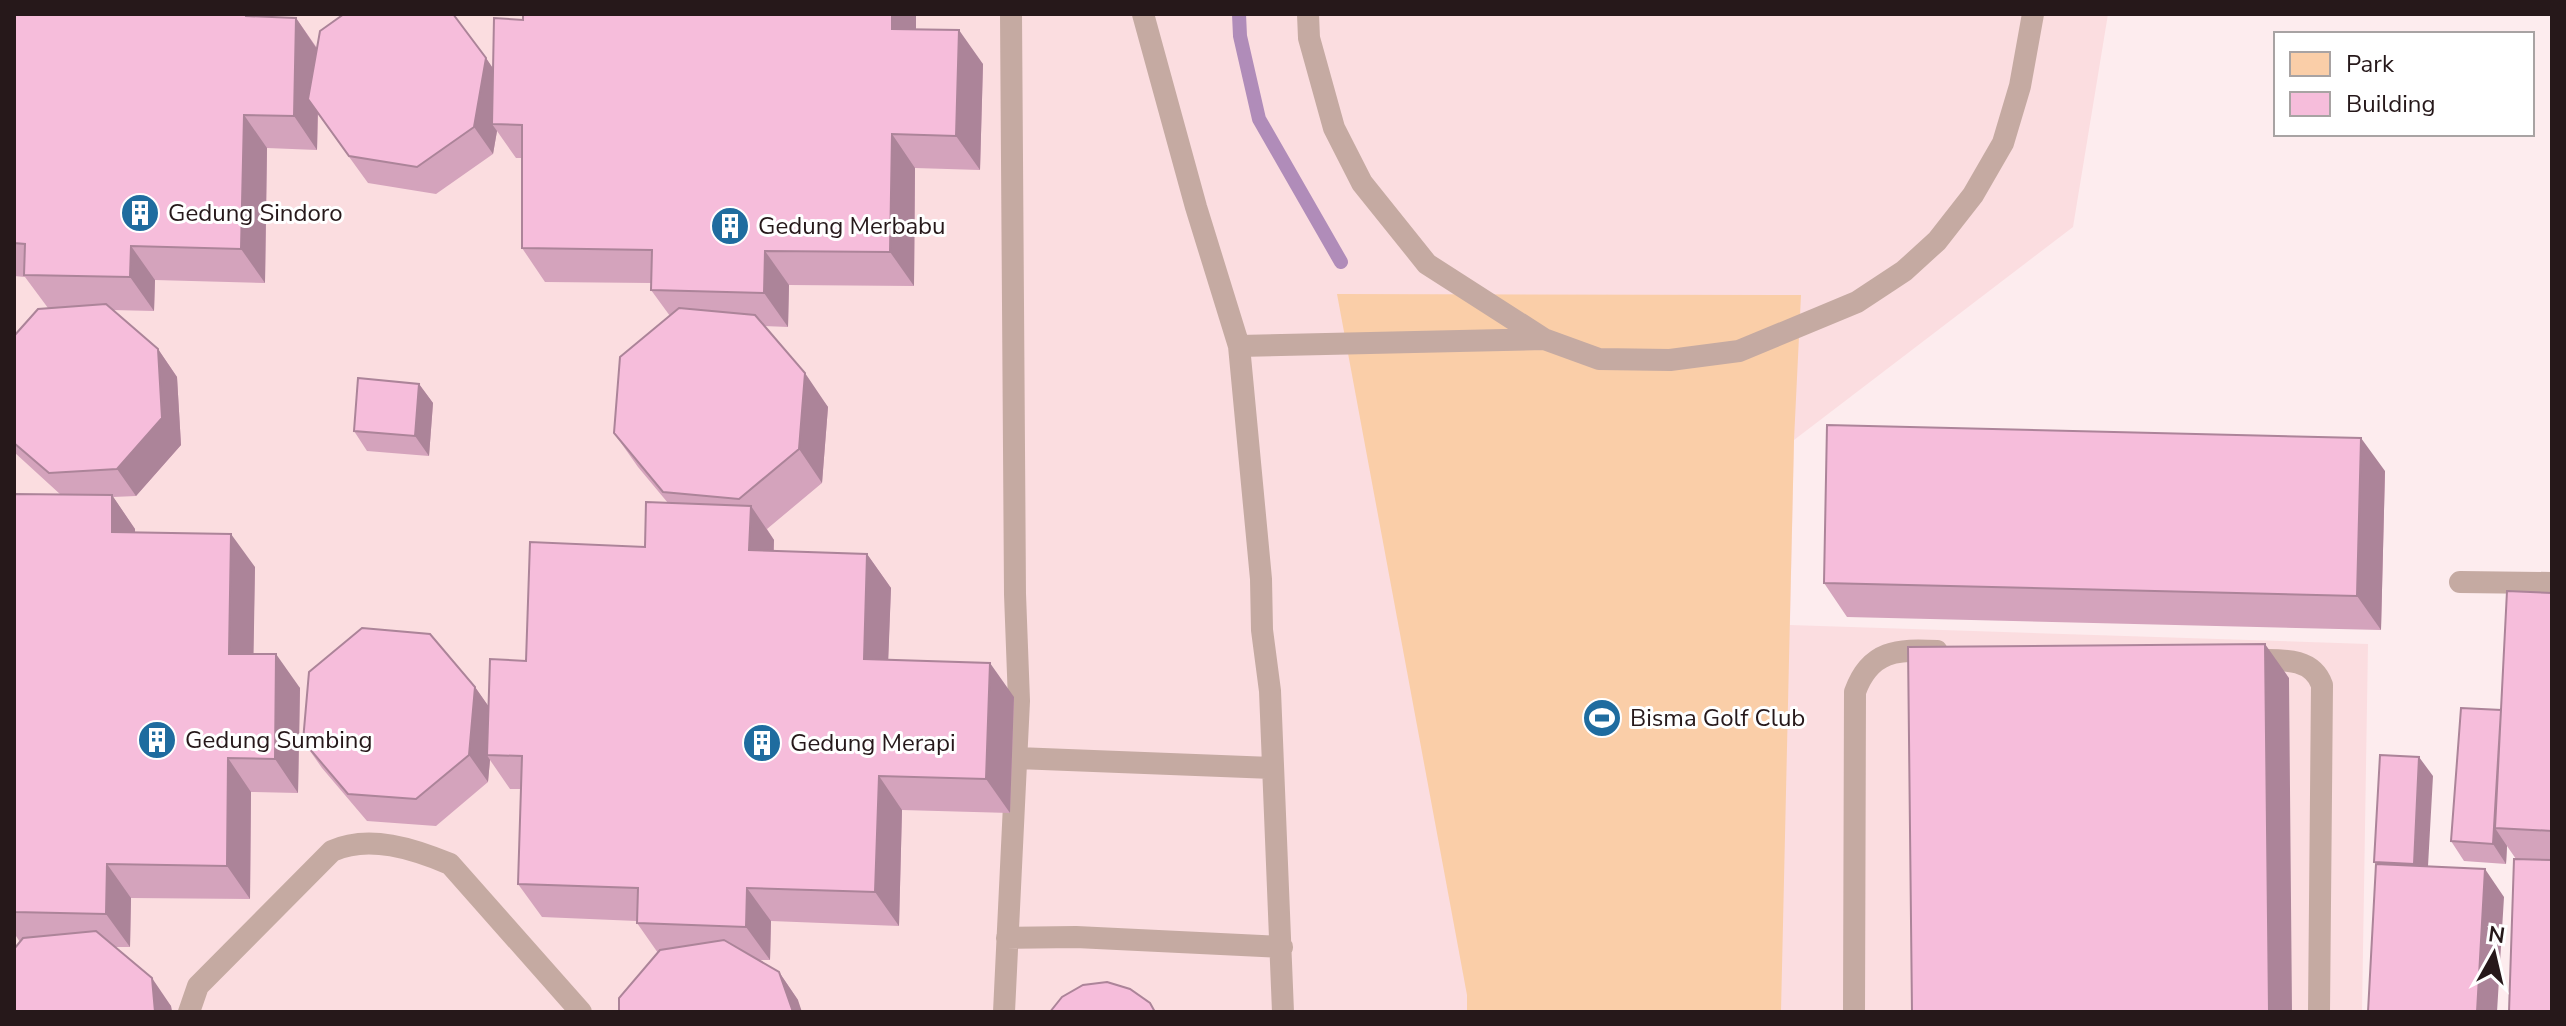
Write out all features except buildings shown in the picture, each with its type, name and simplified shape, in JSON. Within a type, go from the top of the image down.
[{"type":"lane","points":[[1004,1012],[1019,701],[1015,594],[1011,14]]},
{"type":"lane","points":[[1143,14],[1196,207],[1239,346],[1261,579],[1262,630],[1270,691],[1283,1012]]},
{"type":"lane","points":[[1308,14],[1309,38],[1334,128],[1362,183],[1427,264],[1544,339],[1599,359],[1670,360],[1739,351],[1857,302],[1904,271],[1937,241],[1973,195],[2003,143],[2020,86],[2033,14]]},
{"type":"lane","points":[[1239,346],[1544,339]]},
{"type":"lane","points":[[2460,582],[2552,583]]},
{"type":"lane","points":[[1854,1012],[1855,692],[1861,675],[1869,666],[1894,652],[1955,651]]},
{"type":"lane","points":[[2232,660],[2306,664],[2319,675],[2322,685],[2319,1012]]},
{"type":"lane","points":[[1017,758],[1273,768]]},
{"type":"lane","points":[[189,1012],[198,986],[332,851],[361,844],[396,846],[422,852],[450,864],[581,1012]]},
{"type":"lane","points":[[1007,938],[1076,937],[1282,947]]},
{"type":"shaded area","points":[[14,14],[2108,14],[2073,227],[1794,440],[1790,625],[2368,644],[2362,1012],[14,1012]]},
{"type":"green space","name":"Bisma Golf Club","points":[[1337,294],[1801,295],[1794,440],[1781,1012],[1467,1012],[1467,995]]},
{"type":"waterway","points":[[1239,14],[1240,36],[1259,119],[1341,262]]},
{"type":"place","name":"Gedung Sindoro","points":[[140,213]]},
{"type":"place","name":"Gedung Merbabu","points":[[730,226]]},
{"type":"place","name":"Bisma Golf Club","points":[[1602,718]]},
{"type":"place","name":"Gedung Sumbing","points":[[157,740]]},
{"type":"place","name":"Gedung Merapi","points":[[762,743]]}]
